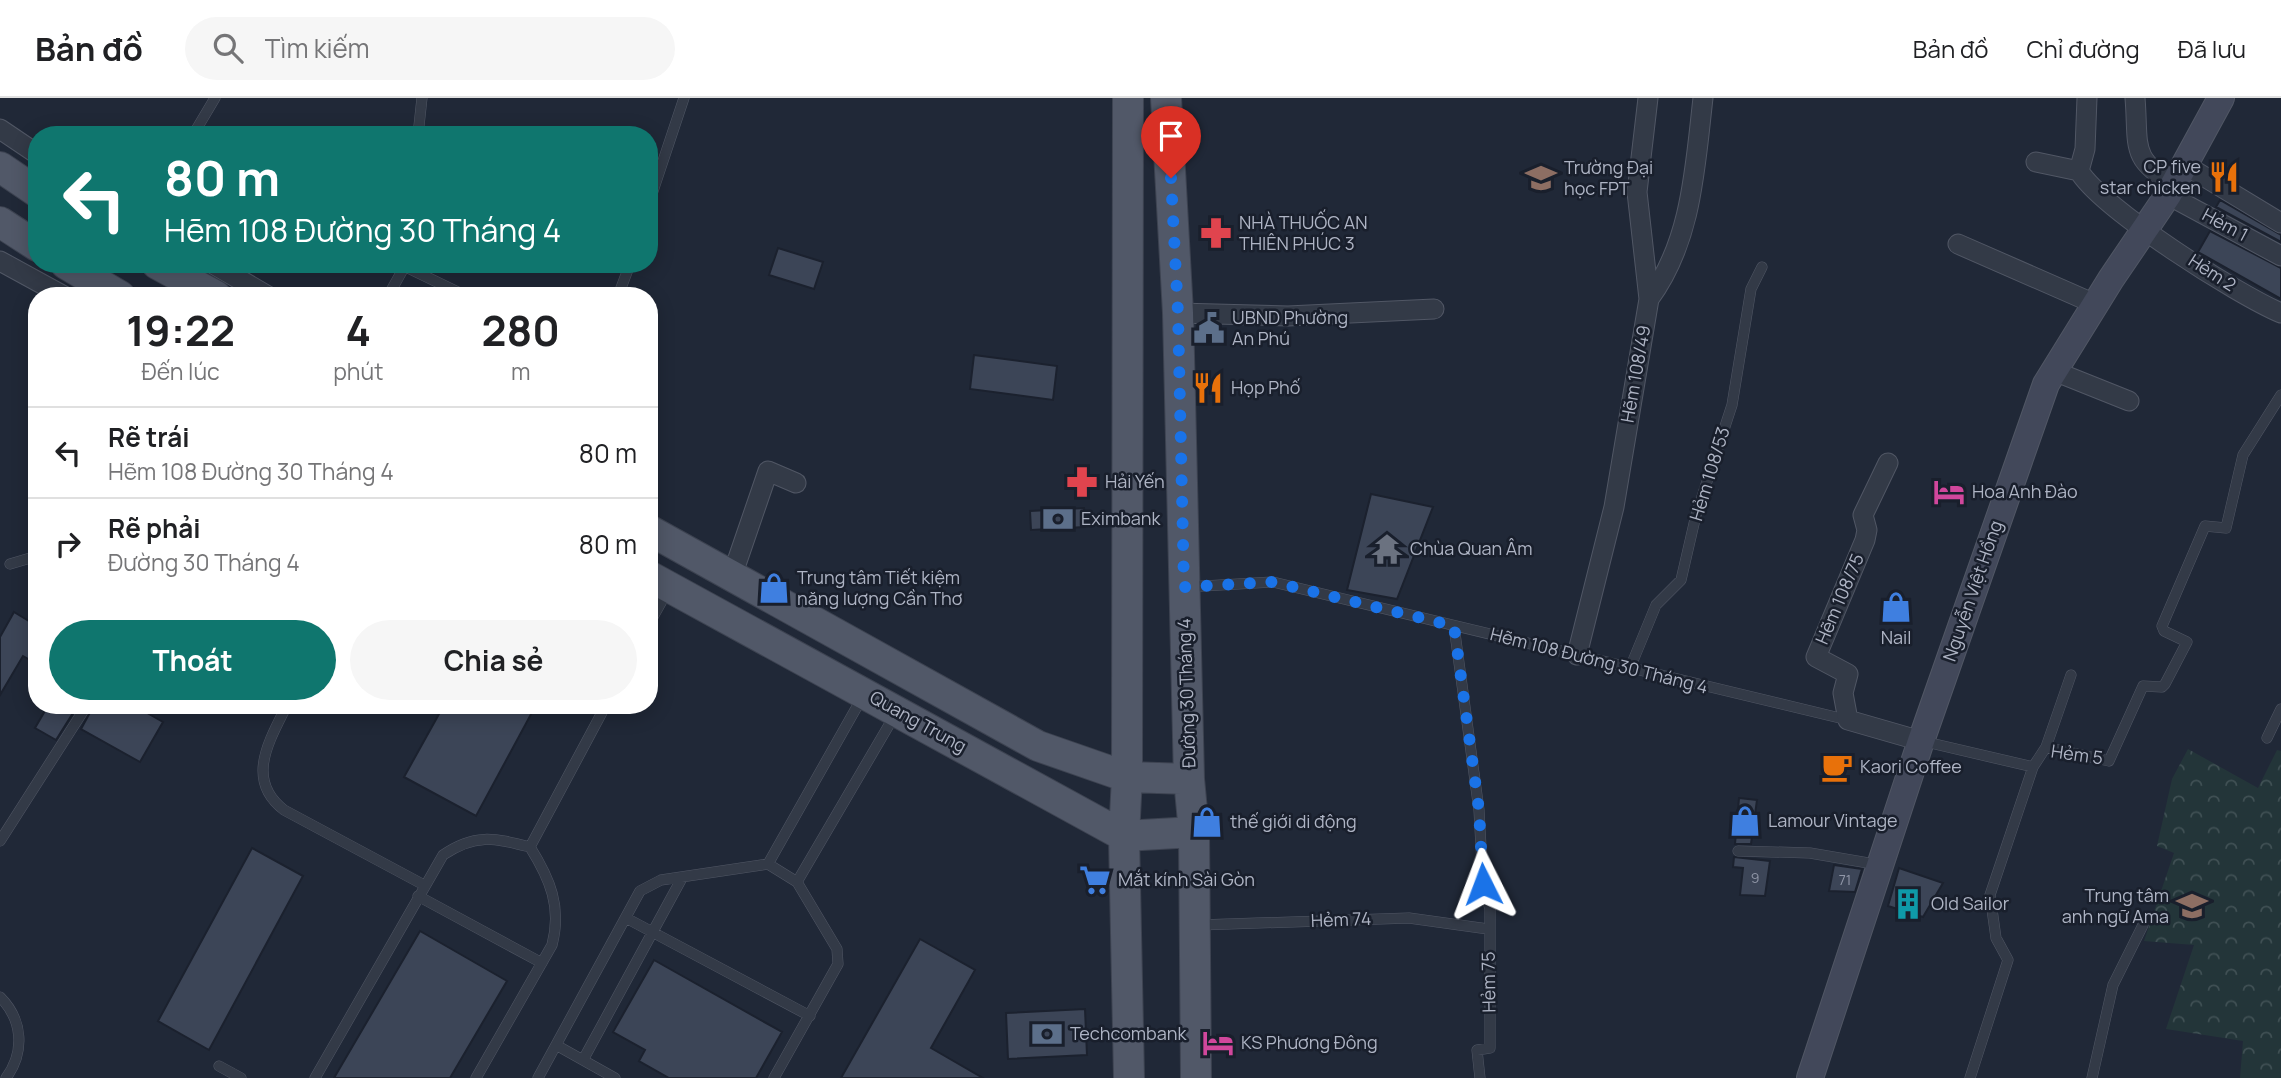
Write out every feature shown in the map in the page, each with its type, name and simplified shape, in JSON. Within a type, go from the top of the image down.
[{"type":"main road","points":[[1128,98],[1127,777],[1124,836],[1129,1078]]},
{"type":"main road","name":"Đường 30 Tháng 4","points":[[1166,98],[1178,313],[1189,779],[1194,832],[1196,1078]]},
{"type":"main road","points":[[0,167],[28,186]]},
{"type":"main road","points":[[0,222],[28,240]]},
{"type":"main road","points":[[81,273],[105,287]]},
{"type":"main road","points":[[174,273],[199,287]]},
{"type":"main road","points":[[658,535],[1038,746],[1127,777],[1189,779]]},
{"type":"main road","name":"Quang Trung","points":[[660,581],[1124,836]]},
{"type":"main road","points":[[1124,836],[1194,832]]},
{"type":"street","points":[[1648,98],[1637,192],[1649,299]]},
{"type":"street","name":"Hẽm 108/49","points":[[1577,655],[1614,507],[1649,299],[1665,278],[1685,225],[1703,98]]},
{"type":"street","points":[[2087,98],[2085,149],[2079,171],[2088,187],[2146,230]]},
{"type":"street","points":[[2135,98],[2142,160],[2150,170],[2281,223]]},
{"type":"street","name":"Nguyễn Việt Hồng","points":[[1810,1078],[1921,741],[2042,396],[2095,304],[2176,181],[2221,98]]},
{"type":"street","points":[[0,129],[28,148]]},
{"type":"street","points":[[2036,162],[2079,171]]},
{"type":"street","name":"Hẻm 1","points":[[2176,181],[2281,256]]},
{"type":"street","name":"Hẻm 2","points":[[2146,230],[2259,304],[2281,313]]},
{"type":"street","points":[[1958,244],[2095,304]]},
{"type":"street","points":[[2,266],[45,287]]},
{"type":"street","points":[[228,273],[253,287]]},
{"type":"street","points":[[1178,313],[1288,316],[1434,309]]},
{"type":"street","points":[[2054,371],[2129,401]]},
{"type":"street","name":"Hẽm 108/75","points":[[1848,720],[1843,693],[1848,674],[1816,657],[1865,540],[1863,515],[1888,463]]},
{"type":"street","points":[[732,576],[768,471],[796,483]]},
{"type":"street","points":[[1848,720],[1921,741]]},
{"type":"lane","points":[[198,126],[215,98]]},
{"type":"lane","points":[[419,126],[422,98]]},
{"type":"lane","points":[[658,176],[684,98]]},
{"type":"lane","name":"Hẻm 108/53","points":[[1630,668],[1656,606],[1681,580],[1696,515],[1732,405],[1751,289],[1762,267]]},
{"type":"lane","points":[[420,273],[448,287]]},
{"type":"lane","name":"Hẻm 5","points":[[1921,741],[2034,767],[2046,747],[2109,761],[2144,686],[2162,687],[2187,642],[2164,631],[2162,626],[2205,526],[2226,528],[2243,456],[2281,395]]},
{"type":"lane","points":[[10,564],[28,559]]},
{"type":"lane","name":"Hẽm 108 Đường 30 Tháng 4","points":[[1184,587],[1273,582],[1848,720]]},
{"type":"lane","name":"Hẻm 75","points":[[1454,626],[1479,810],[1483,884],[1490,909],[1490,1048],[1477,1050],[1480,1078]]},
{"type":"lane","points":[[2046,747],[2071,675]]},
{"type":"lane","points":[[768,864],[865,693]]},
{"type":"lane","points":[[2267,738],[2281,709]]},
{"type":"lane","points":[[797,882],[898,711]]},
{"type":"lane","points":[[0,841],[81,714]]},
{"type":"lane","points":[[283,714],[263,762],[264,783],[270,799],[284,810],[424,885]]},
{"type":"lane","points":[[530,847],[601,714]]},
{"type":"lane","points":[[1970,1078],[2008,957],[1996,938],[1990,895],[2034,767]]},
{"type":"lane","points":[[315,1078],[443,855],[461,842],[493,838],[530,847],[545,873],[557,905],[557,925],[552,945],[476,1078]]},
{"type":"lane","points":[[1738,851],[1810,853],[1880,865]]},
{"type":"lane","points":[[538,1078],[640,891],[649,884],[768,864],[797,882],[837,950],[838,964],[775,1078]]},
{"type":"lane","points":[[583,1060],[682,878]]},
{"type":"lane","points":[[418,896],[541,963]]},
{"type":"lane","points":[[626,918],[810,1016]]},
{"type":"lane","name":"Hẻm 74","points":[[1193,925],[1409,918],[1488,929]]},
{"type":"lane","points":[[2092,1078],[2113,985],[2143,925]]},
{"type":"lane","points":[[0,997],[18,1026],[20,1042],[18,1057],[6,1078]]},
{"type":"lane","points":[[556,1045],[615,1078]]},
{"type":"lane","points":[[219,1066],[241,1078]]},
{"type":"green space","points":[[2188,749],[2258,788],[2277,750],[2281,751],[2281,1078],[2240,1078],[2243,1041],[2166,1029],[2194,945],[2144,941],[2174,853],[2157,846],[2172,779]]},
{"type":"building","points":[[2220,200],[2281,235],[2281,242],[2216,207]]},
{"type":"building","points":[[2210,231],[2281,268],[2281,299],[2198,252]]},
{"type":"building","points":[[778,248],[823,262],[814,289],[769,275]]},
{"type":"building","points":[[974,355],[1057,366],[1053,400],[970,389]]},
{"type":"building","name":"Chùa Quan Âm","points":[[1371,494],[1433,507],[1397,599],[1347,590]]},
{"type":"building","name":"Eximbank","points":[[1084,508],[1085,527],[1031,530],[1030,511]]},
{"type":"building","points":[[14,612],[28,621],[28,659],[23,656],[0,695],[0,637]]},
{"type":"building","points":[[43,714],[72,714],[56,740],[35,728]]},
{"type":"building","points":[[89,714],[149,714],[163,722],[140,762],[81,729]]},
{"type":"building","points":[[439,714],[531,714],[476,816],[404,777]]},
{"type":"building","name":"Lamour Vintage","points":[[1739,798],[1757,800],[1751,844],[1735,844]]},
{"type":"building","points":[[252,848],[303,876],[209,1050],[158,1021]]},
{"type":"building","points":[[1734,857],[1770,861],[1765,896],[1740,895],[1743,868],[1733,867]]},
{"type":"building","points":[[1834,865],[1862,869],[1855,892],[1829,891]]},
{"type":"building","points":[[1899,868],[1943,883],[1923,917],[1888,906]]},
{"type":"building","points":[[420,931],[507,981],[450,1078],[334,1078]]},
{"type":"building","points":[[920,939],[975,970],[931,1048],[983,1078],[841,1078]]},
{"type":"building","points":[[654,960],[782,1032],[756,1078],[669,1078],[639,1061],[645,1050],[613,1032]]},
{"type":"building","name":"Techcombank","points":[[1085,1009],[1087,1055],[1008,1059],[1006,1013]]},
{"type":"place","name":"CP five star chicken","points":[[2224,177]]},
{"type":"place","name":"Trường Đại học FPT","points":[[1541,178]]},
{"type":"place","name":"NHÀ THUỐC AN THIÊN PHÚC 3","points":[[1216,233]]},
{"type":"place","name":"UBND Phường An Phú","points":[[1209,328]]},
{"type":"place","name":"Họp Phố","points":[[1208,388]]},
{"type":"place","name":"Hải Yến","points":[[1082,482]]},
{"type":"place","name":"Hoa Anh Đào","points":[[1949,492]]},
{"type":"place","name":"Eximbank","points":[[1058,519]]},
{"type":"place","name":"Chùa Quan Âm","points":[[1387,549]]},
{"type":"place","name":"Trung tâm Tiết kiệm năng lượng Cần Thơ","points":[[774,588]]},
{"type":"place","name":"Nail","points":[[1896,607]]},
{"type":"place","name":"Kaori Coffee","points":[[1837,767]]},
{"type":"place","name":"Lamour Vintage","points":[[1745,821]]},
{"type":"place","name":"thế giới di động","points":[[1207,822]]},
{"type":"place","name":"Mắt kính Sài Gòn","points":[[1095,880]]},
{"type":"place","name":"Old Sailor","points":[[1908,904]]},
{"type":"place","name":"Trung tâm anh ngữ Ama","points":[[2192,906]]},
{"type":"place","name":"Techcombank","points":[[1047,1034]]},
{"type":"place","name":"KS Phương Đông","points":[[1218,1043]]},
{"type":"route","points":[[1171,178],[1178,313],[1184,587],[1273,582],[1454,626],[1479,810],[1483,884]]}]
